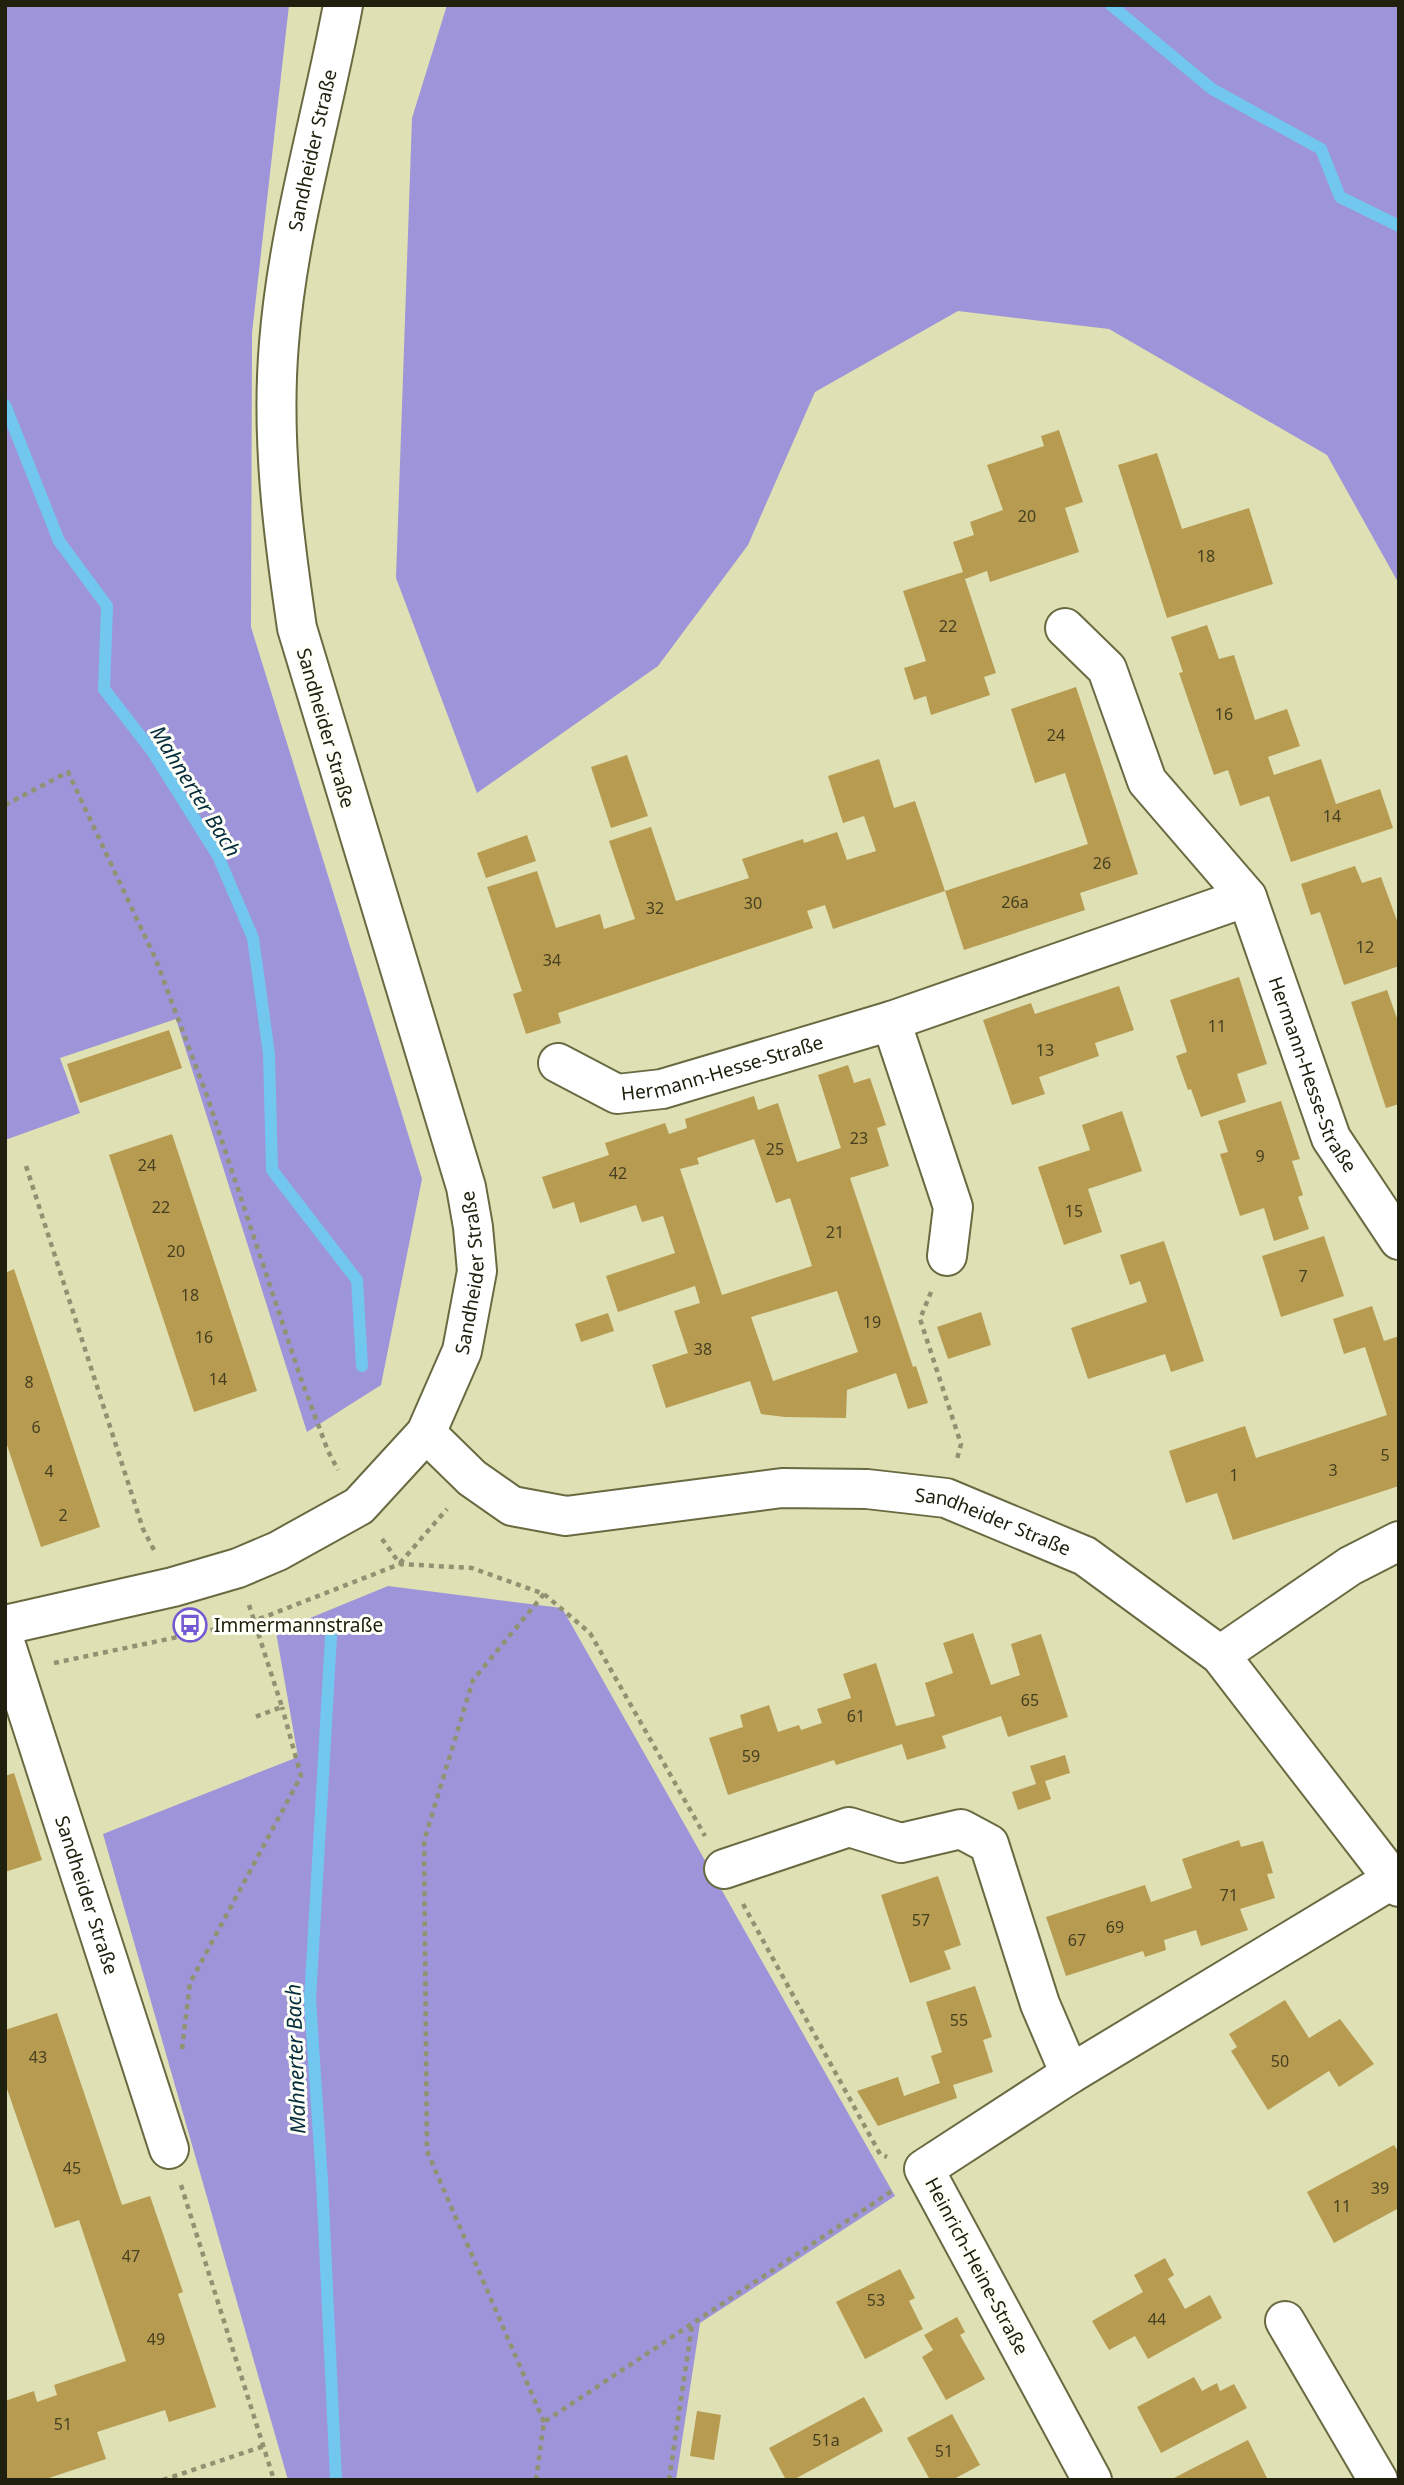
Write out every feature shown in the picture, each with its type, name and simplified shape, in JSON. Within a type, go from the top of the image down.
[{"type":"street","name":"Sandheider Straße","points":[[5,1625],[173,1587],[238,1568],[278,1551],[359,1506],[426,1433],[462,1351],[477,1271],[474,1227],[466,1187],[297,628],[283,537],[276,448],[279,344],[292,245],[332,67],[343,5]]},
{"type":"street","name":"Hermann-Hesse-Straße","points":[[1065,628],[1107,669],[1147,781],[1247,897],[1331,1138],[1399,1240]]},
{"type":"street","name":"Hermann-Hesse-Straße","points":[[558,1062],[617,1094],[662,1089],[891,1021],[1247,897]]},
{"type":"street","points":[[891,1021],[953,1208],[947,1256]]},
{"type":"street","name":"Sandheider Straße","points":[[426,1433],[472,1478],[512,1506],[566,1516],[782,1488],[867,1489],[946,1498],[1085,1556],[1220,1655],[1396,1883]]},
{"type":"street","points":[[1220,1655],[1350,1566],[1399,1541]]},
{"type":"street","name":"Sandheider Straße","points":[[9,1656],[169,2149]]},
{"type":"street","points":[[724,1869],[849,1828],[901,1843],[961,1829],[989,1844],[1040,2004],[1070,2074]]},
{"type":"street","name":"Heinrich-Heine-Straße","points":[[1092,2480],[925,2169],[1070,2074],[1396,1883]]},
{"type":"street","points":[[1284,2322],[1378,2480]]},
{"type":"path","points":[[5,805],[68,772],[156,960],[207,1096],[300,1377],[328,1451]]},
{"type":"path","points":[[26,1166],[143,1529],[173,1587]]},
{"type":"path","points":[[946,1498],[961,1444],[920,1320],[947,1256]]},
{"type":"path","points":[[400,1564],[472,1478]]},
{"type":"path","points":[[9,1656],[254,1621],[400,1564],[472,1568],[544,1594],[590,1633],[724,1869],[880,2154],[925,2169]]},
{"type":"path","points":[[181,2052],[190,1983],[302,1776],[238,1568]]},
{"type":"path","points":[[536,2480],[544,2422],[427,2151],[424,1841],[473,1680],[544,1594]]},
{"type":"path","points":[[255,1717],[282,1707]]},
{"type":"path","points":[[169,2149],[274,2480]]},
{"type":"path","points":[[544,2422],[925,2169]]},
{"type":"path","points":[[669,2480],[692,2324]]},
{"type":"path","points":[[163,2480],[264,2446]]},
{"type":"shaded area","points":[[5,5],[289,5],[252,333],[251,627],[422,1179],[381,1385],[307,1432],[176,1019],[60,1058],[80,1113],[5,1140]]},
{"type":"shaded area","points":[[447,5],[1399,5],[1399,584],[1327,455],[1109,329],[958,311],[815,392],[748,545],[658,666],[477,793],[396,578],[412,118]]},
{"type":"shaded area","points":[[388,1586],[562,1608],[895,2196],[700,2323],[676,2480],[288,2480],[103,1834],[298,1757],[276,1632]]},
{"type":"building","points":[[1059,430],[1083,502],[1065,508],[1079,552],[990,582],[987,571],[965,579],[996,673],[984,677],[990,695],[931,715],[926,696],[914,700],[904,668],[926,661],[903,591],[963,572],[953,542],[974,535],[970,522],[1003,510],[987,465],[1044,446],[1041,436]]},
{"type":"building","points":[[1157,453],[1182,529],[1249,508],[1273,584],[1167,618],[1118,465]]},
{"type":"building","points":[[1207,625],[1219,659],[1234,655],[1255,720],[1287,709],[1300,746],[1268,757],[1274,775],[1321,759],[1336,804],[1380,789],[1393,828],[1291,862],[1269,796],[1240,806],[1228,770],[1214,775],[1179,673],[1183,672],[1171,637]]},
{"type":"building","points":[[1076,687],[1138,874],[1080,893],[1085,910],[964,950],[945,891],[1088,844],[1065,773],[1035,783],[1011,709]]},
{"type":"building","points":[[627,755],[648,816],[611,828],[591,767]]},
{"type":"building","points":[[879,759],[894,808],[915,801],[945,891],[833,929],[825,905],[807,911],[813,928],[558,1013],[561,1023],[526,1034],[513,994],[522,991],[487,887],[537,871],[556,928],[600,914],[604,929],[635,919],[609,841],[651,827],[676,901],[749,878],[742,859],[803,839],[804,843],[837,832],[847,860],[876,851],[864,816],[843,823],[828,776]]},
{"type":"building","points":[[527,835],[536,861],[486,878],[477,853]]},
{"type":"building","points":[[1355,866],[1362,883],[1381,877],[1399,926],[1399,966],[1344,985],[1320,912],[1311,915],[1301,884]]},
{"type":"building","points":[[1239,977],[1267,1064],[1237,1074],[1246,1102],[1201,1117],[1176,1056],[1187,1052],[1170,1000]]},
{"type":"building","points":[[1119,986],[1134,1030],[1095,1043],[1099,1056],[1039,1077],[1045,1094],[1012,1105],[983,1020],[1031,1003],[1035,1014]]},
{"type":"building","points":[[1387,990],[1399,1024],[1399,1104],[1386,1108],[1351,1002]]},
{"type":"building","points":[[169,1030],[182,1068],[80,1103],[67,1064]]},
{"type":"building","points":[[848,1065],[854,1083],[870,1078],[886,1125],[877,1128],[889,1166],[850,1178],[913,1367],[916,1366],[928,1403],[908,1409],[896,1373],[847,1390],[846,1418],[761,1414],[750,1381],[666,1408],[652,1365],[688,1353],[674,1311],[700,1303],[695,1286],[618,1312],[606,1276],[675,1253],[663,1216],[642,1222],[636,1205],[580,1223],[574,1202],[553,1209],[542,1177],[609,1155],[605,1143],[665,1123],[669,1134],[687,1128],[685,1119],[754,1096],[758,1110],[778,1103],[797,1162],[841,1148],[818,1075]],"holes":[[[754,1139],[776,1203],[790,1198],[812,1266],[722,1295],[680,1169],[699,1164],[697,1158]],[[837,1291],[858,1352],[773,1381],[751,1317]]]},
{"type":"building","points":[[1281,1101],[1300,1159],[1292,1161],[1303,1195],[1298,1197],[1309,1229],[1274,1241],[1264,1208],[1240,1216],[1220,1154],[1228,1152],[1218,1121]]},
{"type":"building","points":[[1122,1111],[1142,1171],[1088,1189],[1102,1232],[1064,1245],[1038,1167],[1090,1150],[1082,1125]]},
{"type":"building","points":[[172,1134],[257,1391],[194,1412],[109,1155]]},
{"type":"building","points":[[1324,1236],[1344,1296],[1281,1317],[1262,1256]]},
{"type":"building","points":[[1164,1241],[1204,1361],[1171,1372],[1165,1354],[1088,1379],[1071,1328],[1147,1302],[1140,1281],[1130,1285],[1120,1255]]},
{"type":"building","points":[[14,1269],[100,1527],[41,1547],[5,1439],[5,1273]]},
{"type":"building","points":[[1372,1306],[1384,1341],[1399,1336],[1399,1486],[1233,1540],[1217,1493],[1186,1503],[1169,1451],[1245,1426],[1256,1458],[1387,1415],[1365,1347],[1344,1354],[1333,1319]]},
{"type":"building","points":[[981,1312],[991,1345],[948,1359],[937,1327]]},
{"type":"building","points":[[608,1313],[614,1331],[581,1342],[575,1324]]},
{"type":"building","points":[[973,1633],[991,1685],[1020,1675],[1011,1644],[1041,1634],[1068,1717],[1008,1737],[1001,1716],[942,1736],[946,1748],[907,1760],[902,1744],[836,1765],[834,1760],[728,1795],[709,1738],[743,1727],[740,1715],[769,1705],[778,1732],[799,1725],[801,1730],[822,1723],[817,1709],[851,1698],[843,1674],[876,1663],[896,1726],[935,1716],[925,1683],[953,1673],[943,1643]]},
{"type":"building","points":[[1065,1755],[1070,1773],[1045,1781],[1051,1799],[1018,1810],[1012,1792],[1036,1784],[1030,1766]]},
{"type":"building","points":[[14,1773],[42,1860],[5,1872],[5,1776]]},
{"type":"building","points":[[1239,1840],[1241,1847],[1263,1841],[1273,1873],[1267,1874],[1275,1898],[1240,1909],[1248,1930],[1201,1946],[1196,1930],[1164,1940],[1166,1950],[1145,1957],[1143,1951],[1066,1976],[1046,1917],[1145,1885],[1151,1902],[1192,1888],[1182,1859]]},
{"type":"building","points":[[938,1876],[961,1945],[944,1951],[951,1969],[910,1983],[881,1895]]},
{"type":"building","points":[[975,1986],[992,2037],[983,2040],[993,2072],[953,2085],[957,2098],[878,2126],[857,2091],[898,2077],[904,2096],[940,2083],[931,2056],[942,2052],[926,2002]]},
{"type":"building","points":[[1285,2000],[1309,2038],[1340,2019],[1374,2064],[1339,2087],[1329,2071],[1268,2110],[1231,2051],[1237,2047],[1229,2034]]},
{"type":"building","points":[[57,2013],[122,2205],[150,2196],[183,2292],[178,2294],[216,2407],[169,2422],[165,2410],[97,2432],[106,2459],[43,2480],[5,2480],[5,2401],[34,2391],[37,2402],[57,2395],[54,2385],[126,2361],[79,2220],[55,2228],[5,2083],[5,2030]]},
{"type":"building","points":[[1394,2145],[1399,2153],[1399,2208],[1334,2243],[1307,2192]]},
{"type":"building","points":[[1165,2258],[1174,2275],[1168,2279],[1185,2309],[1210,2295],[1222,2318],[1148,2359],[1135,2336],[1109,2350],[1092,2321],[1143,2292],[1134,2275]]},
{"type":"building","points":[[900,2269],[915,2298],[909,2301],[923,2329],[865,2359],[836,2302]]},
{"type":"building","points":[[957,2317],[965,2332],[960,2335],[985,2379],[946,2400],[922,2357],[933,2350],[924,2335]]},
{"type":"building","points":[[1194,2377],[1202,2391],[1217,2383],[1220,2391],[1234,2384],[1247,2408],[1161,2453],[1137,2407]]},
{"type":"building","points":[[864,2397],[883,2431],[793,2480],[786,2480],[769,2448]]},
{"type":"building","points":[[697,2411],[721,2415],[714,2460],[690,2456]]},
{"type":"building","points":[[952,2414],[980,2465],[952,2480],[930,2480],[907,2438]]},
{"type":"building","points":[[1248,2440],[1268,2480],[1170,2480]]},
{"type":"waterway","points":[[1111,5],[1212,89],[1321,149],[1340,197],[1399,226]]},
{"type":"waterway","name":"Mahnerter Bach","points":[[5,405],[59,541],[107,606],[104,689],[152,751],[218,856],[253,938],[269,1054],[272,1170],[357,1280],[362,1366]]},
{"type":"waterway","name":"Mahnerter Bach","points":[[331,1637],[310,2000],[322,2181],[336,2480]]},
{"type":"place","name":"Immermannstraße","points":[[190,1625]]}]
